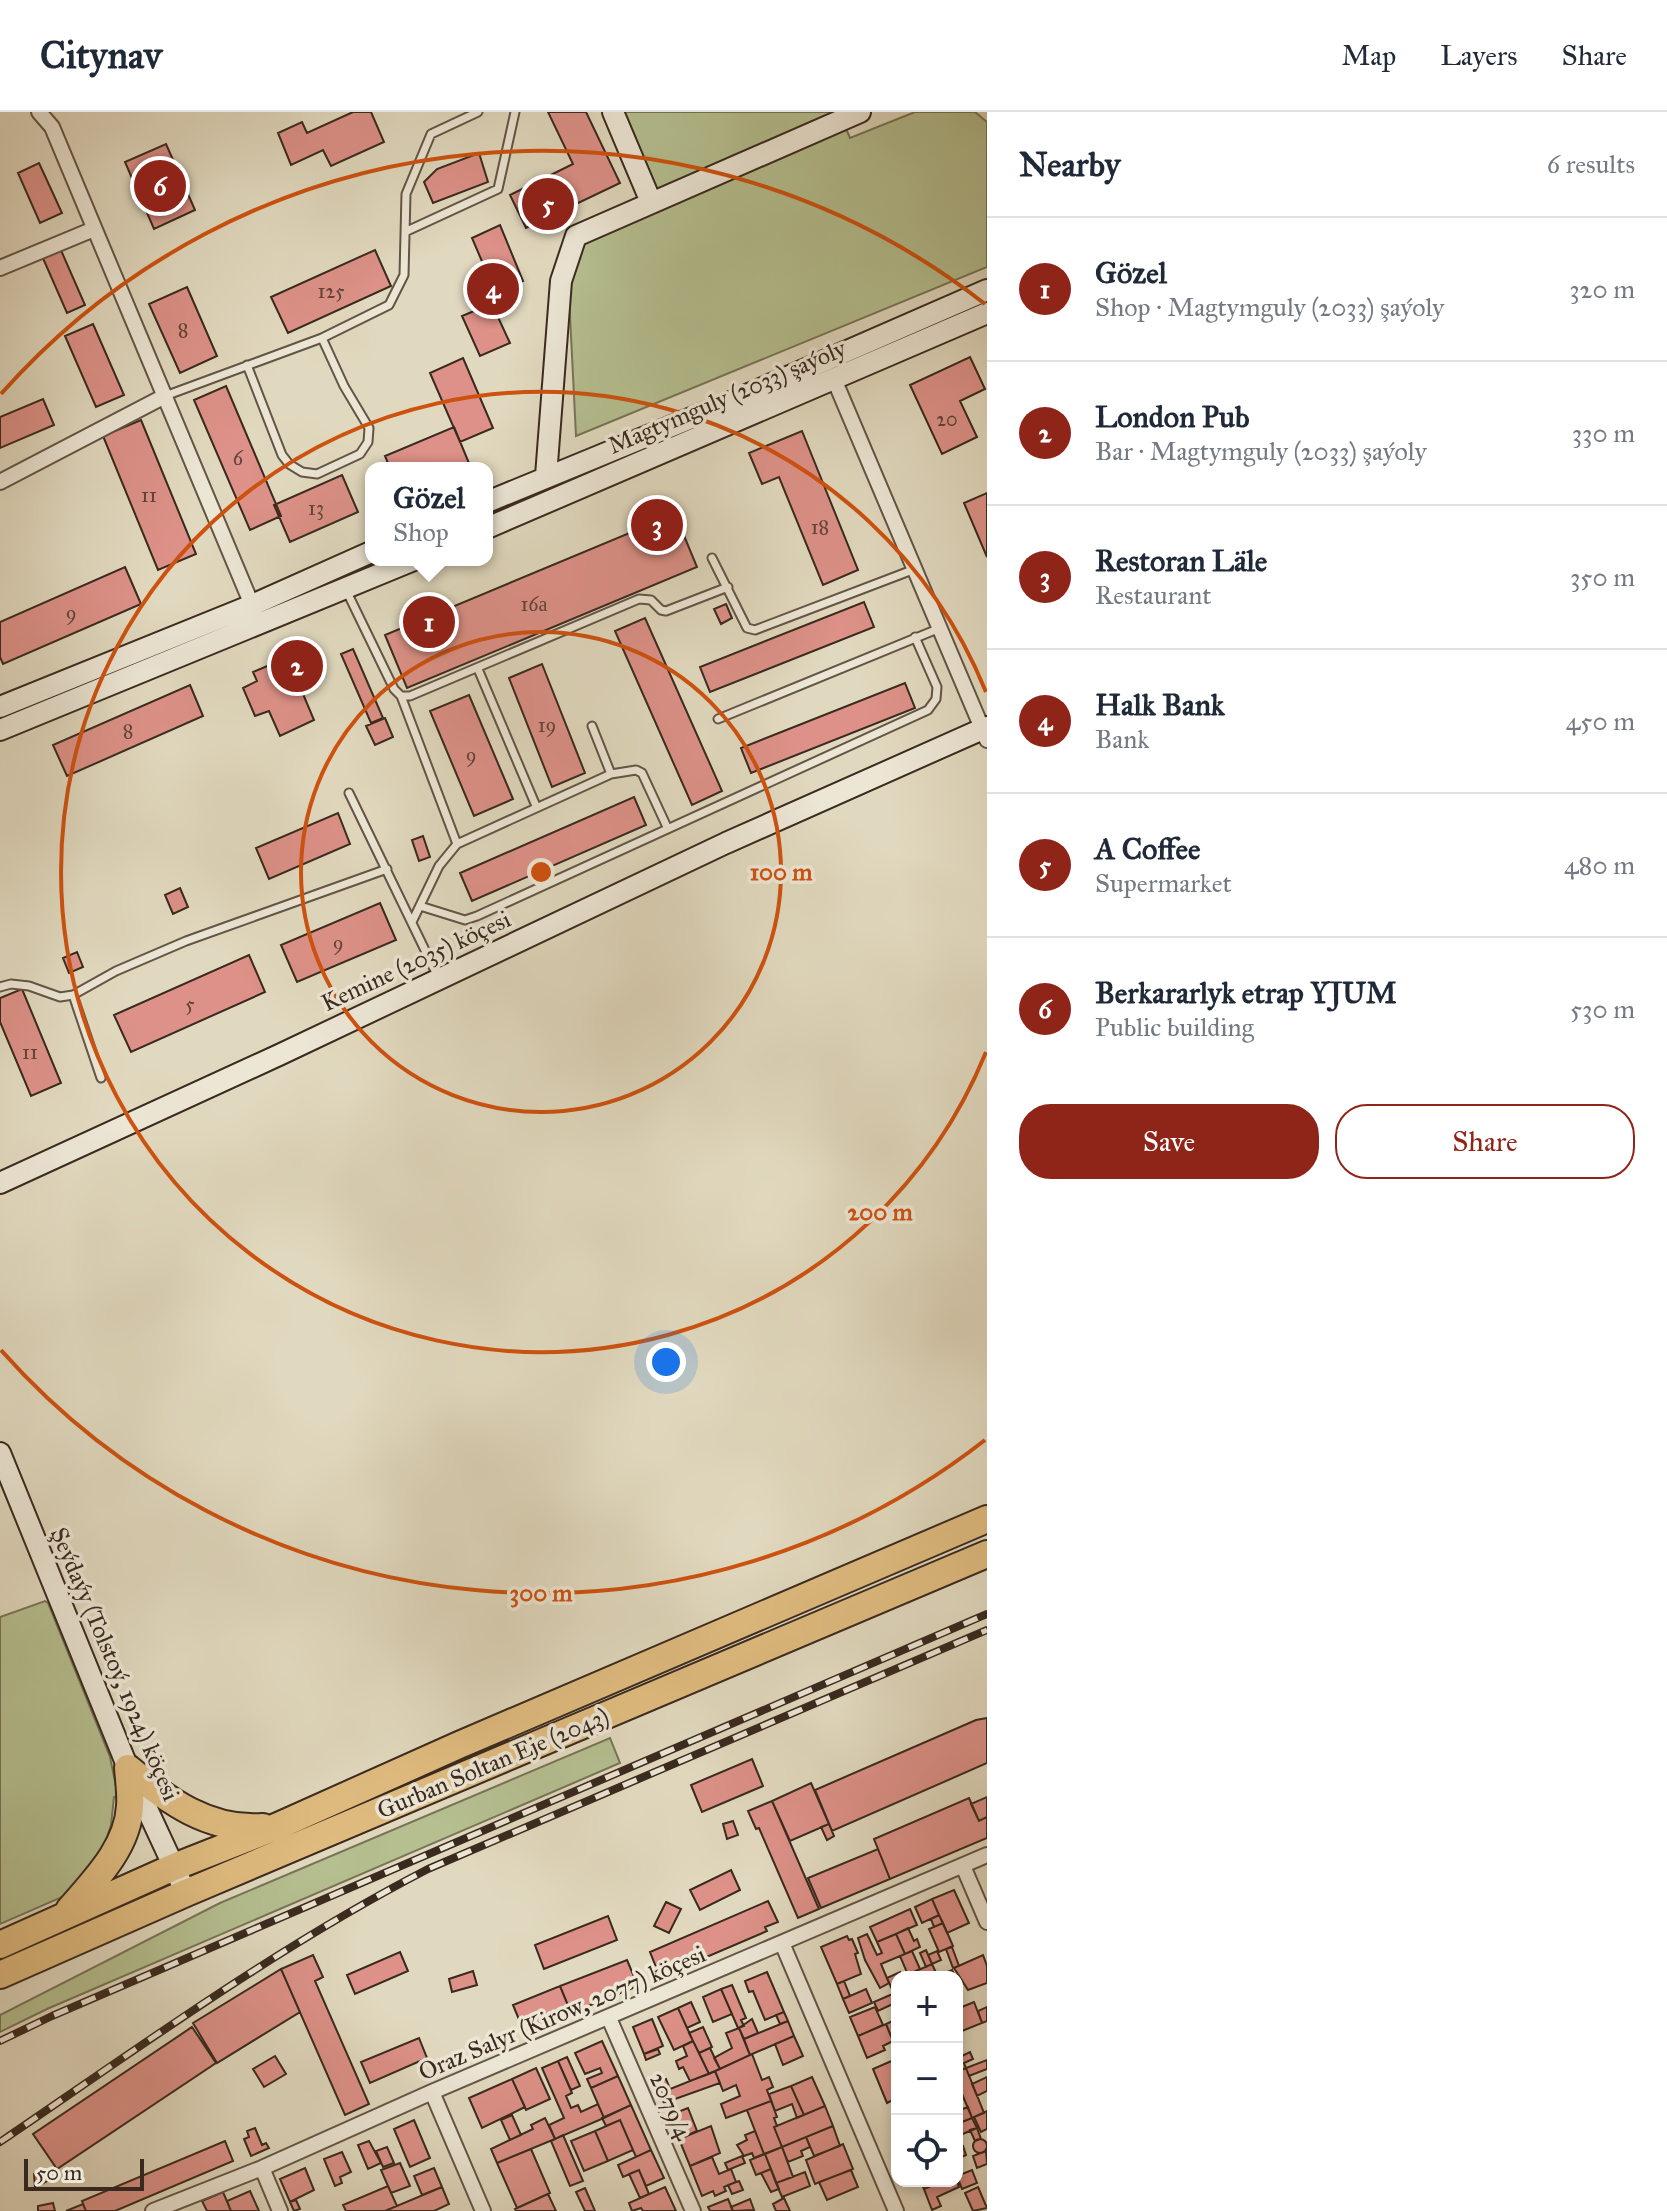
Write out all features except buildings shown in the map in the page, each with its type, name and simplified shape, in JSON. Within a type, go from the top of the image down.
[{"type":"highway","name":"Gurban Soltan Eje (2043)","points":[[0,1945],[174,1867],[278,1826],[459,1745],[987,1519]]},
{"type":"highway","name":"Gurban Soltan Eje (2043)","points":[[0,1975],[186,1893],[987,1554]]},
{"type":"highway","points":[[128,1768],[165,1799],[192,1813],[241,1827],[278,1826]]},
{"type":"highway","name":"Gurban Soltan Eje (2043)","points":[[64,1916],[102,1872],[120,1842],[130,1809],[128,1768]]},
{"type":"highway","points":[[0,1991],[133,1917]]},
{"type":"street","points":[[39,112],[52,127],[252,605]]},
{"type":"street","points":[[613,112],[651,202]]},
{"type":"street","points":[[546,476],[561,281],[567,255],[576,236],[750,161],[850,113]]},
{"type":"street","points":[[0,268],[94,229]]},
{"type":"street","name":"Magtymguly (2033) şaýoly","points":[[493,499],[735,400],[987,290]]},
{"type":"street","name":"Magtymguly (2033) şaýoly","points":[[493,525],[987,313]]},
{"type":"street","points":[[834,379],[985,732]]},
{"type":"street","points":[[0,482],[163,397]]},
{"type":"street","points":[[0,707],[252,605],[365,555]]},
{"type":"street","points":[[0,730],[400,566]]},
{"type":"street","name":"Kemine (2035) köçesi","points":[[0,1183],[726,843],[985,732]]},
{"type":"street","name":"Şeýdaýy (Tolstoý, 1924) köçesi","points":[[0,1453],[128,1768],[186,1893]]},
{"type":"street","name":"Oraz Salyr (Kirow, 2077) köçesi","points":[[153,2211],[262,2168],[987,1855]]},
{"type":"street","points":[[963,1866],[987,1922]]},
{"type":"street","points":[[782,1943],[896,2211]]},
{"type":"street","name":"2079/4","points":[[609,2018],[693,2211]]},
{"type":"street","points":[[432,2092],[483,2211]]},
{"type":"street","points":[[262,2168],[280,2211]]},
{"type":"lane","points":[[163,397],[322,338],[389,305],[404,275],[406,194],[431,134],[478,112]]},
{"type":"lane","points":[[407,231],[498,189],[515,112]]},
{"type":"lane","points":[[247,365],[282,455],[302,472],[317,474],[360,454],[368,442],[369,428],[344,386],[322,338]]},
{"type":"lane","points":[[712,558],[747,628],[755,630],[915,569]]},
{"type":"lane","points":[[401,696],[410,696],[478,669],[639,599],[651,600],[666,611],[728,587]]},
{"type":"lane","points":[[345,589],[394,689],[401,696],[457,844]]},
{"type":"lane","points":[[718,719],[940,628]]},
{"type":"lane","points":[[420,906],[465,920],[477,916],[928,710],[936,699],[937,687],[915,637]]},
{"type":"lane","points":[[478,669],[536,806]]},
{"type":"lane","points":[[592,726],[611,774]]},
{"type":"lane","points":[[412,922],[439,866],[457,844],[611,774],[636,770],[642,773],[667,827]]},
{"type":"lane","points":[[349,793],[439,979]]},
{"type":"lane","points":[[0,987],[11,984],[29,986],[60,997],[73,995],[116,971],[186,941],[387,869]]},
{"type":"lane","points":[[73,995],[101,1078]]},
{"type":"green space","points":[[617,112],[839,112],[850,138],[915,112],[975,112],[987,122],[987,267],[576,436],[567,255],[651,202]]},
{"type":"green space","points":[[45,1601],[110,1757],[118,1796],[114,1797],[111,1825],[103,1849],[69,1894],[0,1924],[0,1617]]},
{"type":"green space","points":[[610,1738],[620,1763],[0,2032],[0,2015],[220,1903]]},
{"type":"railway","points":[[0,2041],[987,1614]]},
{"type":"railway","points":[[0,2142],[263,1965],[428,1869],[987,1630]]},
{"type":"place","name":"Berkararlyk etrap YJUM","points":[[160,186]]},
{"type":"place","name":"A Coffee","points":[[548,204]]},
{"type":"place","name":"Halk Bank","points":[[493,289]]},
{"type":"place","name":"Restoran Läle","points":[[657,525]]},
{"type":"place","name":"Gözel","points":[[429,622]]},
{"type":"place","name":"London Pub","points":[[297,666]]}]
